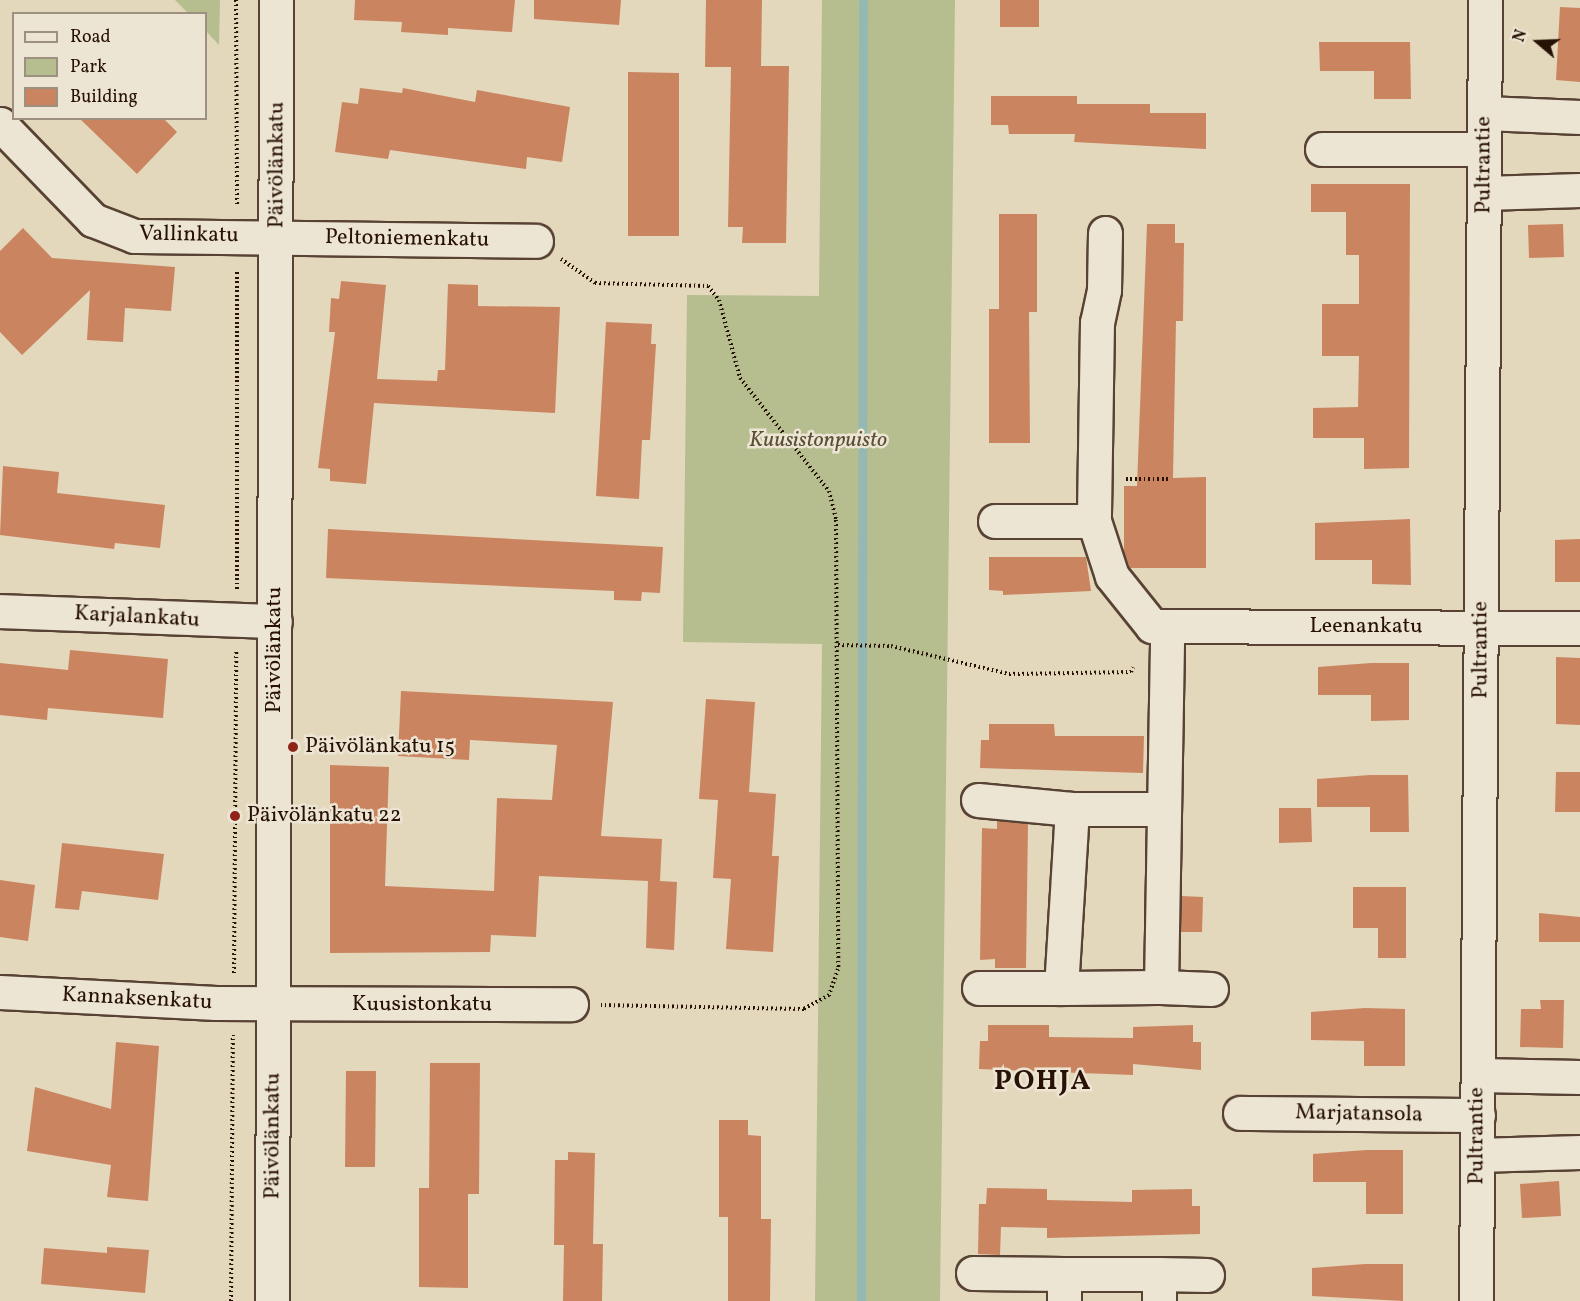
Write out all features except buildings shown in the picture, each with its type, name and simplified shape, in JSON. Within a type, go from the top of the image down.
[{"type":"street","name":"Päivölänkatu","points":[[272,1301],[276,0]]},
{"type":"street","name":"Pultrantie","points":[[1476,1301],[1485,0]]},
{"type":"street","points":[[1485,113],[1580,117]]},
{"type":"street","name":"Vallinkatu","points":[[0,124],[93,220],[134,236],[277,237]]},
{"type":"street","points":[[1322,148],[1484,149]]},
{"type":"street","points":[[1484,193],[1580,190]]},
{"type":"street","points":[[1105,233],[1094,521],[1112,576],[1160,626],[1163,809],[1161,987]]},
{"type":"street","name":"Peltoniemenkatu","points":[[277,237],[536,241]]},
{"type":"street","points":[[995,521],[1094,521]]},
{"type":"street","name":"Karjalankatu","points":[[0,611],[275,621]]},
{"type":"street","name":"Leenankatu","points":[[1160,626],[1580,628]]},
{"type":"street","points":[[978,800],[1072,809],[1163,809]]},
{"type":"street","points":[[1061,988],[1072,809]]},
{"type":"street","points":[[979,988],[1211,988]]},
{"type":"street","name":"Kannaksenkatu","points":[[0,992],[273,1004]]},
{"type":"street","name":"Kuusistonkatu","points":[[273,1004],[571,1004]]},
{"type":"street","points":[[1478,1075],[1580,1077]]},
{"type":"street","name":"Marjatansola","points":[[1240,1113],[1478,1115]]},
{"type":"street","points":[[1477,1155],[1580,1152]]},
{"type":"street","points":[[973,1274],[1064,1287],[1159,1288],[1207,1275]]},
{"type":"path","points":[[536,241],[595,283],[708,286],[719,300],[740,378],[829,491],[836,520],[838,969],[829,995],[804,1009],[571,1004]]},
{"type":"path","points":[[1095,478],[1169,479]]},
{"type":"path","points":[[838,645],[891,646],[1010,674],[1131,672],[1160,626]]},
{"type":"green space","points":[[175,0],[220,0],[219,45],[207,32],[207,12],[187,12]]},
{"type":"green space","name":"Kuusistonpuisto","points":[[822,0],[955,0],[940,1301],[815,1301],[822,644],[683,642],[687,295],[819,296]]},
{"type":"waterway","points":[[861,1301],[863,0]]},
{"type":"place","name":"Päivölänkatu 15","points":[[293,747]]},
{"type":"place","name":"Päivölänkatu 22","points":[[235,816]]},
{"type":"district","name":"POHJA","points":[[1043,1082]]}]
